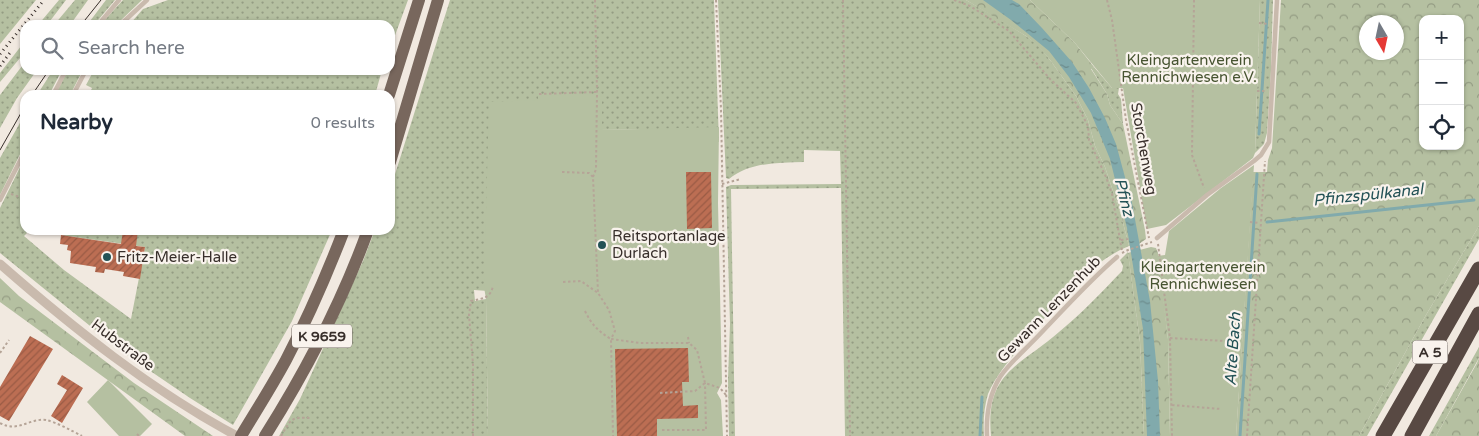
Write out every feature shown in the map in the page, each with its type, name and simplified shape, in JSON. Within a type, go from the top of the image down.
[{"type":"highway","name":"A 5","points":[[1383,436],[1479,269]]},
{"type":"highway","name":"A 5","points":[[1412,436],[1479,314]]},
{"type":"main road","points":[[391,90],[419,0]]},
{"type":"main road","points":[[395,145],[438,0]]},
{"type":"main road","name":"K 9659","points":[[241,436],[267,394],[302,329],[342,235]]},
{"type":"main road","name":"K 9659","points":[[265,436],[323,334],[366,235]]},
{"type":"street","name":"Hubstraße","points":[[0,264],[38,298],[117,359],[167,394],[237,436]]},
{"type":"lane","points":[[102,20],[119,0]]},
{"type":"lane","points":[[125,20],[147,0]]},
{"type":"lane","points":[[1157,238],[1207,195],[1254,161],[1266,149],[1269,142],[1277,0]]},
{"type":"lane","points":[[56,90],[63,75]]},
{"type":"lane","points":[[76,90],[83,75]]},
{"type":"lane","points":[[0,200],[20,160]]},
{"type":"lane","name":"Gewann Lenzenhub","points":[[987,436],[990,398],[1000,377],[1097,274],[1117,257]]},
{"type":"path","points":[[595,0],[598,92],[596,169],[593,176],[598,293]]},
{"type":"path","points":[[716,0],[727,436]]},
{"type":"path","points":[[843,0],[850,436]]},
{"type":"path","points":[[954,0],[970,6],[1009,31],[1050,79],[1076,103],[1088,126],[1089,140],[1106,176],[1112,194],[1122,253]]},
{"type":"path","name":"Storchenweg","points":[[1107,0],[1116,47],[1126,120],[1150,243]]},
{"type":"path","points":[[1194,0],[1192,155],[1207,195]]},
{"type":"path","points":[[1260,23],[1268,24]]},
{"type":"path","points":[[1258,91],[1266,91]]},
{"type":"path","points":[[539,94],[598,92]]},
{"type":"path","points":[[1247,436],[1266,149]]},
{"type":"path","points":[[562,172],[578,171],[589,173],[593,176]]},
{"type":"path","points":[[722,184],[741,179]]},
{"type":"path","points":[[4,192],[20,197]]},
{"type":"path","points":[[1250,222],[1261,223]]},
{"type":"path","points":[[1120,241],[1129,238]]},
{"type":"path","points":[[1128,250],[1150,243],[1157,238],[1170,338],[1172,436]]},
{"type":"path","points":[[1162,268],[1228,273]]},
{"type":"path","points":[[563,282],[581,281],[598,293],[609,310],[615,331],[611,339],[613,436]]},
{"type":"path","points":[[474,436],[474,364],[469,315],[471,301],[489,296],[493,286]]},
{"type":"path","points":[[585,311],[590,322],[601,333],[611,339],[640,343],[690,343]]},
{"type":"path","points":[[662,430],[706,430],[705,383],[697,350],[690,343],[688,337]]},
{"type":"path","points":[[1170,338],[1225,341]]},
{"type":"path","points":[[0,353],[9,340]]},
{"type":"path","points":[[705,383],[720,388],[726,395]]},
{"type":"path","points":[[660,393],[695,391],[705,383]]},
{"type":"path","points":[[1172,405],[1221,409]]},
{"type":"path","points":[[280,436],[290,421],[296,417],[312,418]]},
{"type":"path","points":[[0,423],[16,427],[44,420],[82,436]]},
{"type":"green space","points":[[0,0],[36,0],[0,44]]},
{"type":"green space","points":[[59,0],[66,0],[51,20],[42,20]]},
{"type":"green space","points":[[75,0],[88,0],[74,20],[58,20]]},
{"type":"green space","points":[[106,0],[115,0],[98,20],[91,20]]},
{"type":"green space","points":[[123,0],[142,0],[121,20],[105,20]]},
{"type":"green space","points":[[168,0],[408,0],[395,35],[395,20],[133,20],[143,9]]},
{"type":"green space","points":[[450,0],[714,0],[719,142],[659,129],[601,130],[539,100],[488,291],[474,290],[475,301],[486,299],[488,436],[279,436],[300,399],[373,235],[395,235],[395,174]]},
{"type":"green space","points":[[718,0],[966,0],[1038,45],[1076,96],[1088,120],[1095,146],[1105,167],[1129,246],[1099,263],[1073,286],[1006,365],[988,394],[984,415],[984,436],[845,436],[841,188],[731,189],[735,436],[729,436],[728,379],[730,324],[726,187],[731,185],[841,184],[840,151],[804,150],[804,162],[755,166],[737,173],[729,179],[726,178]]},
{"type":"green space","points":[[966,0],[1030,0],[1075,43],[1094,67],[1091,69],[1107,94],[1110,105],[1123,124],[1146,239],[1139,244],[1129,246],[1121,215],[1105,167],[1095,146],[1088,120],[1076,96],[1050,60],[1026,36]]},
{"type":"green space","name":"Kleingartenverein Rennichwiesen e.V.","points":[[1030,0],[1260,0],[1255,153],[1253,158],[1166,225],[1147,229],[1123,88],[1112,88],[1075,43]]},
{"type":"green space","points":[[1260,0],[1273,0],[1271,71],[1267,133],[1264,144],[1255,153]]},
{"type":"green space","points":[[1281,0],[1479,0],[1479,226],[1426,315],[1359,436],[1236,436],[1253,172],[1267,172],[1272,148]]},
{"type":"green space","points":[[20,47],[20,58],[0,82],[0,73]]},
{"type":"green space","points":[[1094,67],[1112,88],[1119,88],[1118,94],[1121,99],[1123,124],[1110,105],[1107,94],[1091,68]]},
{"type":"green space","points":[[20,69],[20,75],[33,75],[23,90],[20,90],[20,94],[0,128],[0,95]]},
{"type":"green space","points":[[50,75],[59,75],[52,90],[40,90]]},
{"type":"green space","points":[[65,75],[80,75],[73,90],[58,90]]},
{"type":"green space","points":[[91,75],[381,75],[376,90],[91,90],[92,88],[86,85]]},
{"type":"green space","name":"Reitsportanlage Durlach","points":[[596,94],[602,97],[602,130],[719,127],[718,203],[722,383],[717,393],[721,400],[723,436],[488,436],[486,299],[484,287],[489,102],[538,100],[538,96]]},
{"type":"green space","points":[[20,123],[20,154],[0,195],[0,158]]},
{"type":"green space","name":"Kleingartenverein Rennichwiesen","points":[[1254,165],[1236,436],[1170,436],[1168,339],[1157,256],[1165,255],[1169,231],[1221,188]]},
{"type":"green space","points":[[20,167],[20,235],[25,235],[64,270],[131,319],[145,247],[61,235],[330,235],[292,321],[233,425],[121,351],[0,253],[0,208]]},
{"type":"green space","points":[[1479,226],[1479,239],[1367,436],[1359,436],[1426,315]]},
{"type":"green space","points":[[1151,247],[1156,248],[1158,253],[1168,339],[1170,436],[1144,436],[1140,342],[1128,253]]},
{"type":"green space","points":[[1128,252],[1140,342],[1144,436],[991,436],[993,398],[999,384],[1018,363],[1067,325],[1107,287],[1122,271],[1123,266],[1120,260]]},
{"type":"green space","points":[[0,278],[19,296],[134,383],[213,436],[185,436],[0,302]]},
{"type":"green space","points":[[1479,347],[1479,358],[1436,436],[1429,436]]},
{"type":"green space","points":[[1479,358],[1479,436],[1436,436],[1477,363]]},
{"type":"green space","points":[[108,380],[152,424],[140,436],[119,436],[87,402]]},
{"type":"water","name":"Pfinz","points":[[983,0],[1012,0],[1019,4],[1042,28],[1072,62],[1089,88],[1116,144],[1132,203],[1150,301],[1158,381],[1160,436],[1147,436],[1143,329],[1127,228],[1110,159],[1091,113],[1069,77],[1049,51]]},
{"type":"building","points":[[686,172],[711,172],[712,228],[687,229]]},
{"type":"building","name":"Fritz-Meier-Halle","points":[[61,235],[121,244],[122,235],[137,235],[136,246],[145,247],[140,279],[123,276],[124,272],[105,269],[104,273],[95,272],[96,267],[70,263],[71,251],[67,250],[68,245],[60,244]]},
{"type":"building","points":[[30,336],[53,349],[9,421],[0,416],[0,387]]},
{"type":"building","points":[[688,348],[689,382],[682,382],[683,406],[698,405],[698,418],[657,419],[657,436],[617,436],[615,349]]},
{"type":"building","points":[[62,375],[83,388],[62,423],[51,416],[67,390],[57,384]]},
{"type":"waterway","name":"Alte Bach","points":[[1259,134],[1268,0]]},
{"type":"waterway","name":"Alte Bach","points":[[1240,436],[1257,174]]},
{"type":"waterway","name":"Pfinzspülkanal","points":[[1267,222],[1474,200]]},
{"type":"waterway","points":[[980,436],[982,397]]},
{"type":"tram line","points":[[85,20],[101,0]]},
{"type":"tram line","points":[[35,90],[46,75]]},
{"type":"tram line","points":[[0,150],[20,115]]},
{"type":"railway","points":[[28,20],[44,0]]},
{"type":"railway","points":[[0,54],[20,29]]},
{"type":"railway","points":[[0,66],[12,50]]},
{"type":"place","name":"Reitsportanlage Durlach","points":[[602,245]]},
{"type":"place","name":"Fritz-Meier-Halle","points":[[107,257]]}]
